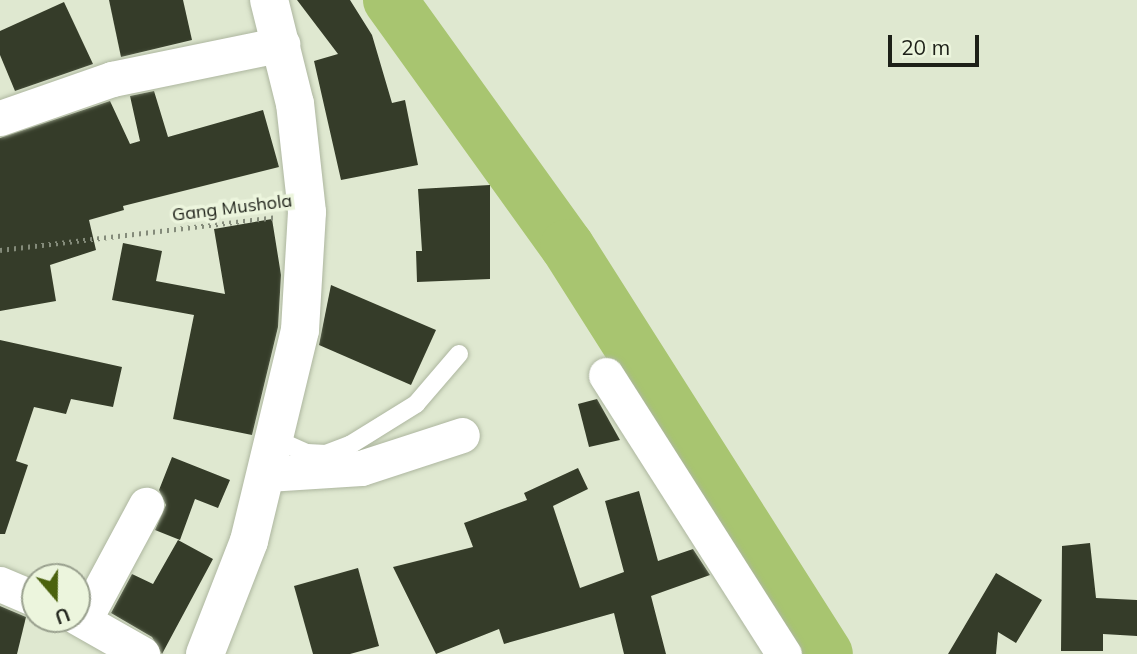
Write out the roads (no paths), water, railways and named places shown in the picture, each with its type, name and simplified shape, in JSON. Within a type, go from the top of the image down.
[{"type":"main road","points":[[205,654],[249,541],[300,330],[307,212],[295,104],[269,0]]},
{"type":"street","points":[[0,118],[112,79],[282,44]]},
{"type":"street","points":[[606,375],[785,654]]},
{"type":"street","points":[[271,457],[361,468],[463,435]]},
{"type":"street","points":[[91,601],[146,505]]},
{"type":"street","points":[[0,584],[21,593]]},
{"type":"street","points":[[91,624],[142,654]]},
{"type":"lane","points":[[271,457],[326,454],[350,445],[416,404],[459,354]]},
{"type":"waterway","points":[[390,0],[567,246],[826,654]]}]
